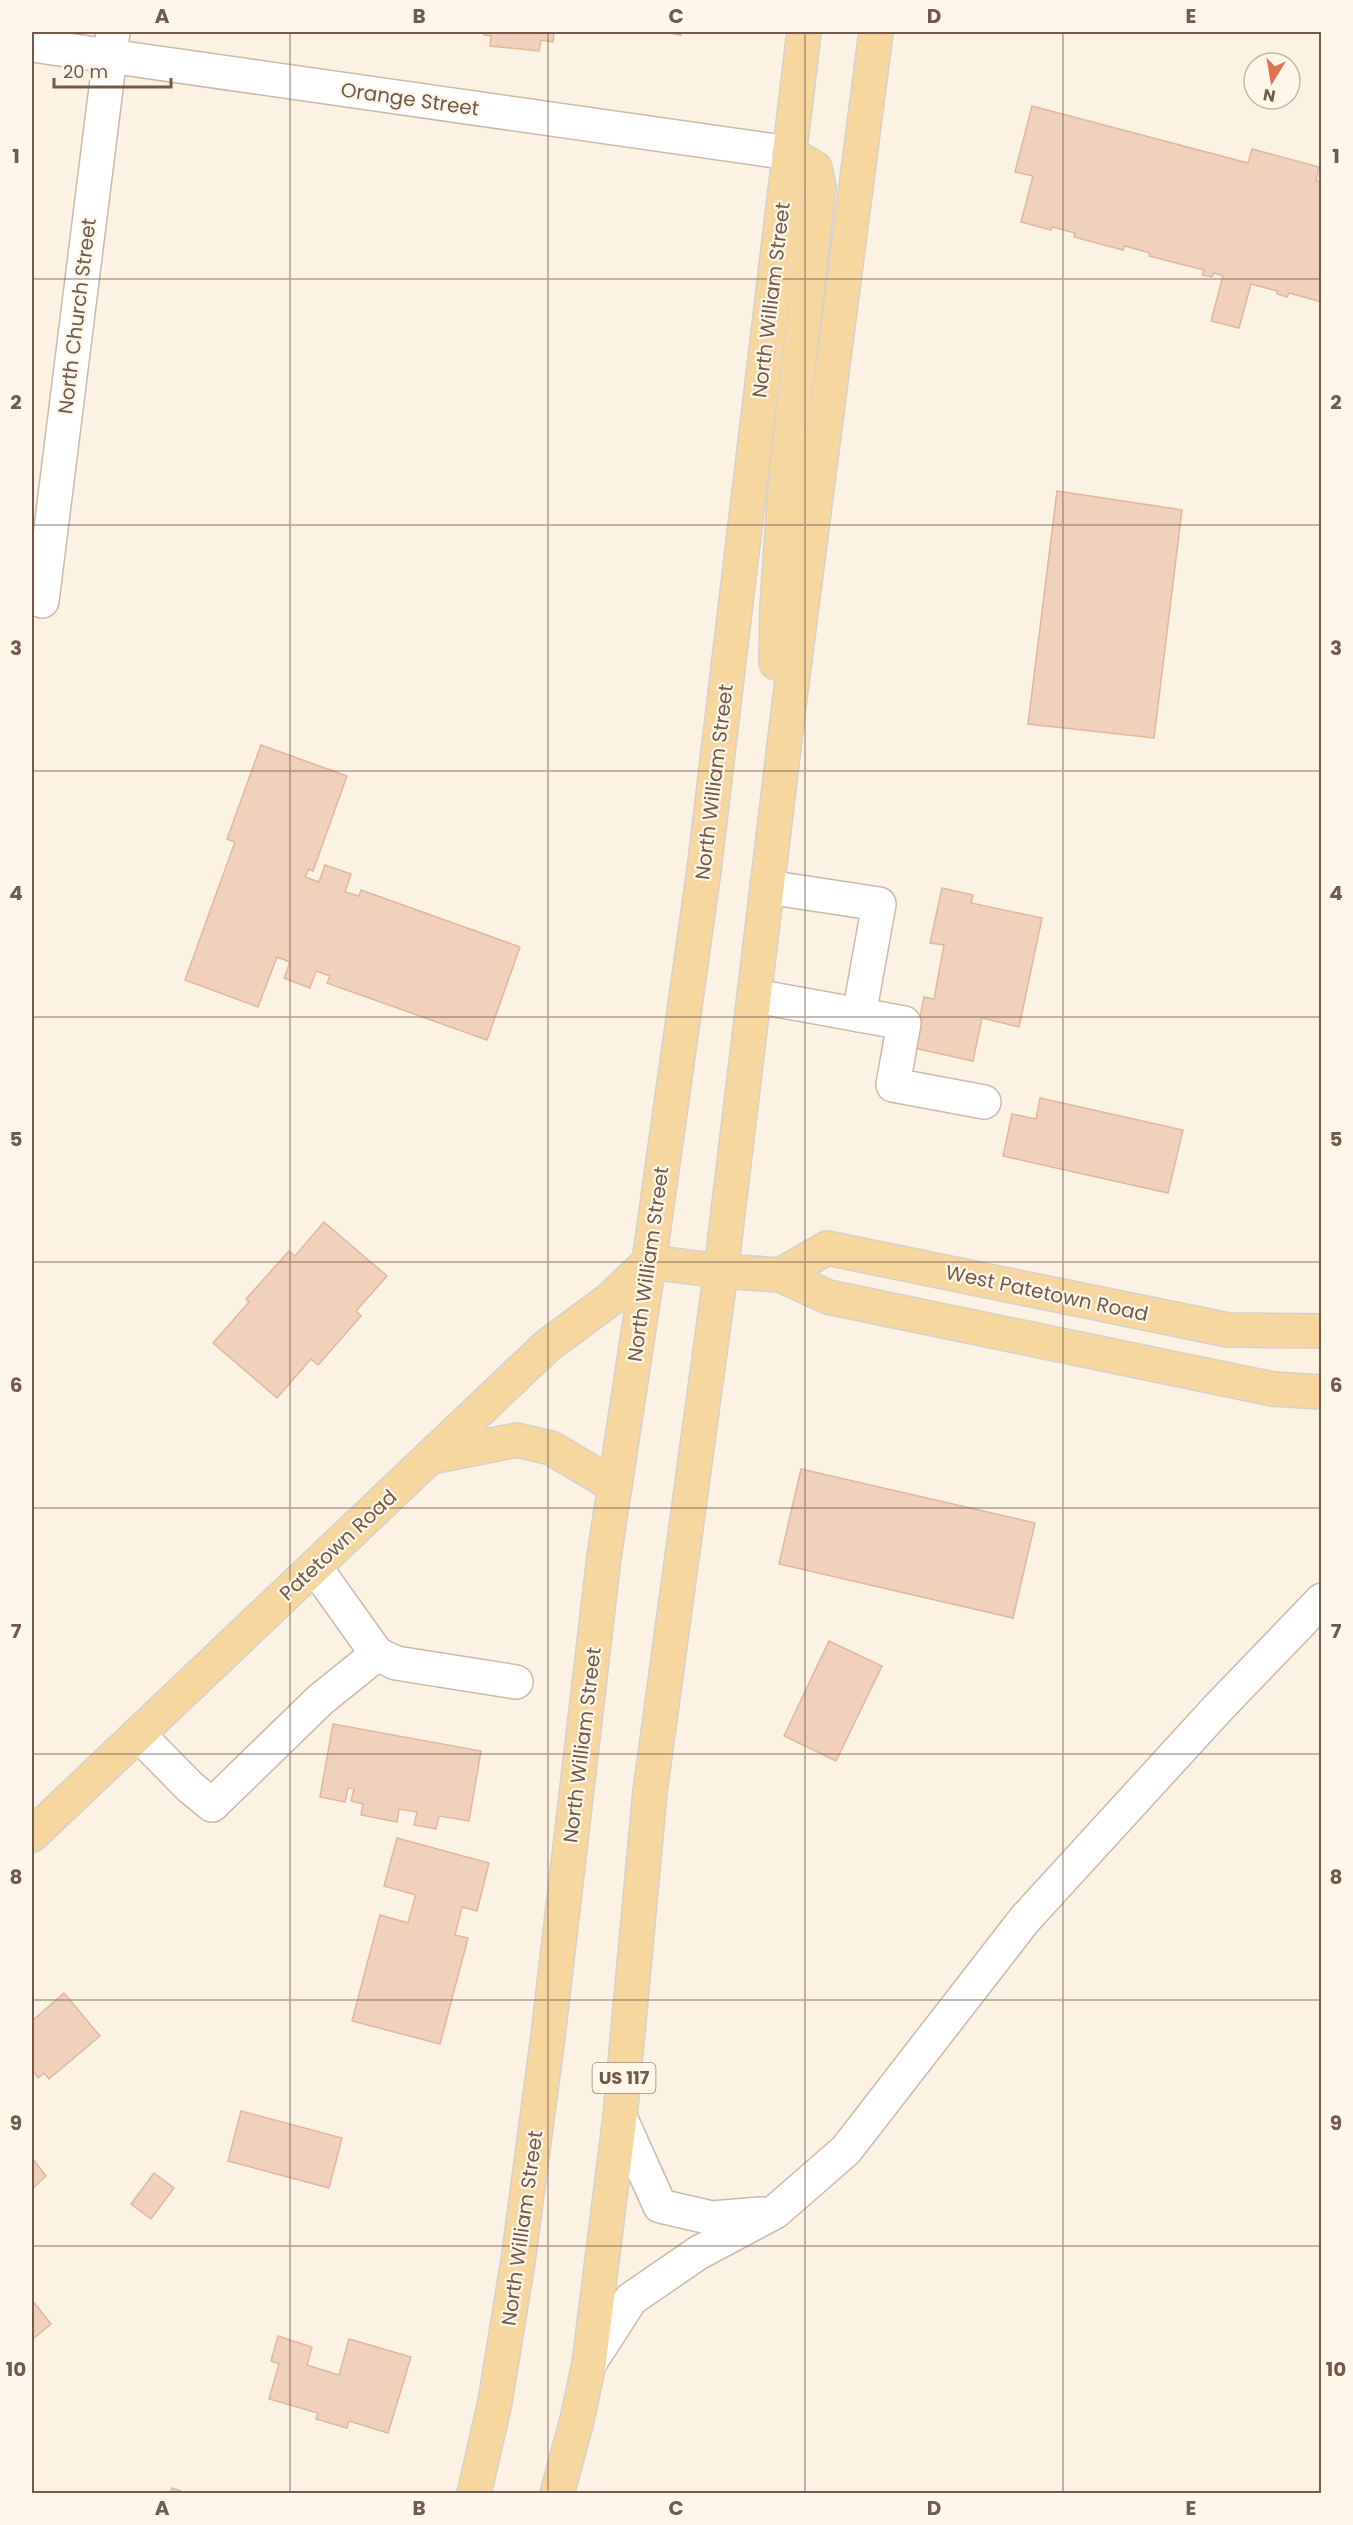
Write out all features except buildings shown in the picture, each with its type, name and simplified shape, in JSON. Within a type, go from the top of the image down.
[{"type":"main road","name":"North William Street","points":[[474,2493],[495,2402],[518,2261],[548,2036],[604,1557],[649,1262],[704,870],[804,32]]},
{"type":"main road","points":[[721,1271],[789,705],[876,32]]},
{"type":"main road","points":[[789,153],[815,168],[819,188],[786,473],[777,606],[776,660],[789,705]]},
{"type":"main road","name":"West Patetown Road","points":[[780,1275],[827,1248],[1228,1330],[1322,1331]]},
{"type":"main road","points":[[649,1262],[721,1271],[780,1275],[828,1297],[1273,1389],[1322,1392]]},
{"type":"main road","name":"Patetown Road","points":[[32,1835],[547,1347],[609,1300],[649,1262]]},
{"type":"main road","name":"US 117","points":[[557,2493],[577,2420],[589,2364],[620,2117],[650,1792],[721,1271]]},
{"type":"main road","points":[[431,1457],[517,1440],[551,1448],[615,1486]]},
{"type":"street","name":"Orange Street","points":[[32,45],[111,44],[789,153]]},
{"type":"street","name":"North Church Street","points":[[42,601],[111,44]]},
{"type":"street","points":[[767,887],[879,904],[859,1015]]},
{"type":"street","points":[[755,996],[903,1023],[892,1085],[984,1102]]},
{"type":"street","points":[[315,1567],[377,1654],[396,1663],[516,1682]]},
{"type":"street","points":[[589,2364],[630,2299],[698,2253],[775,2212],[846,2150],[1025,1919],[1195,1733],[1322,1600]]},
{"type":"street","points":[[138,1734],[190,1787],[212,1805],[320,1700],[377,1654]]},
{"type":"street","points":[[620,2117],[660,2206],[712,2218],[775,2212]]}]
